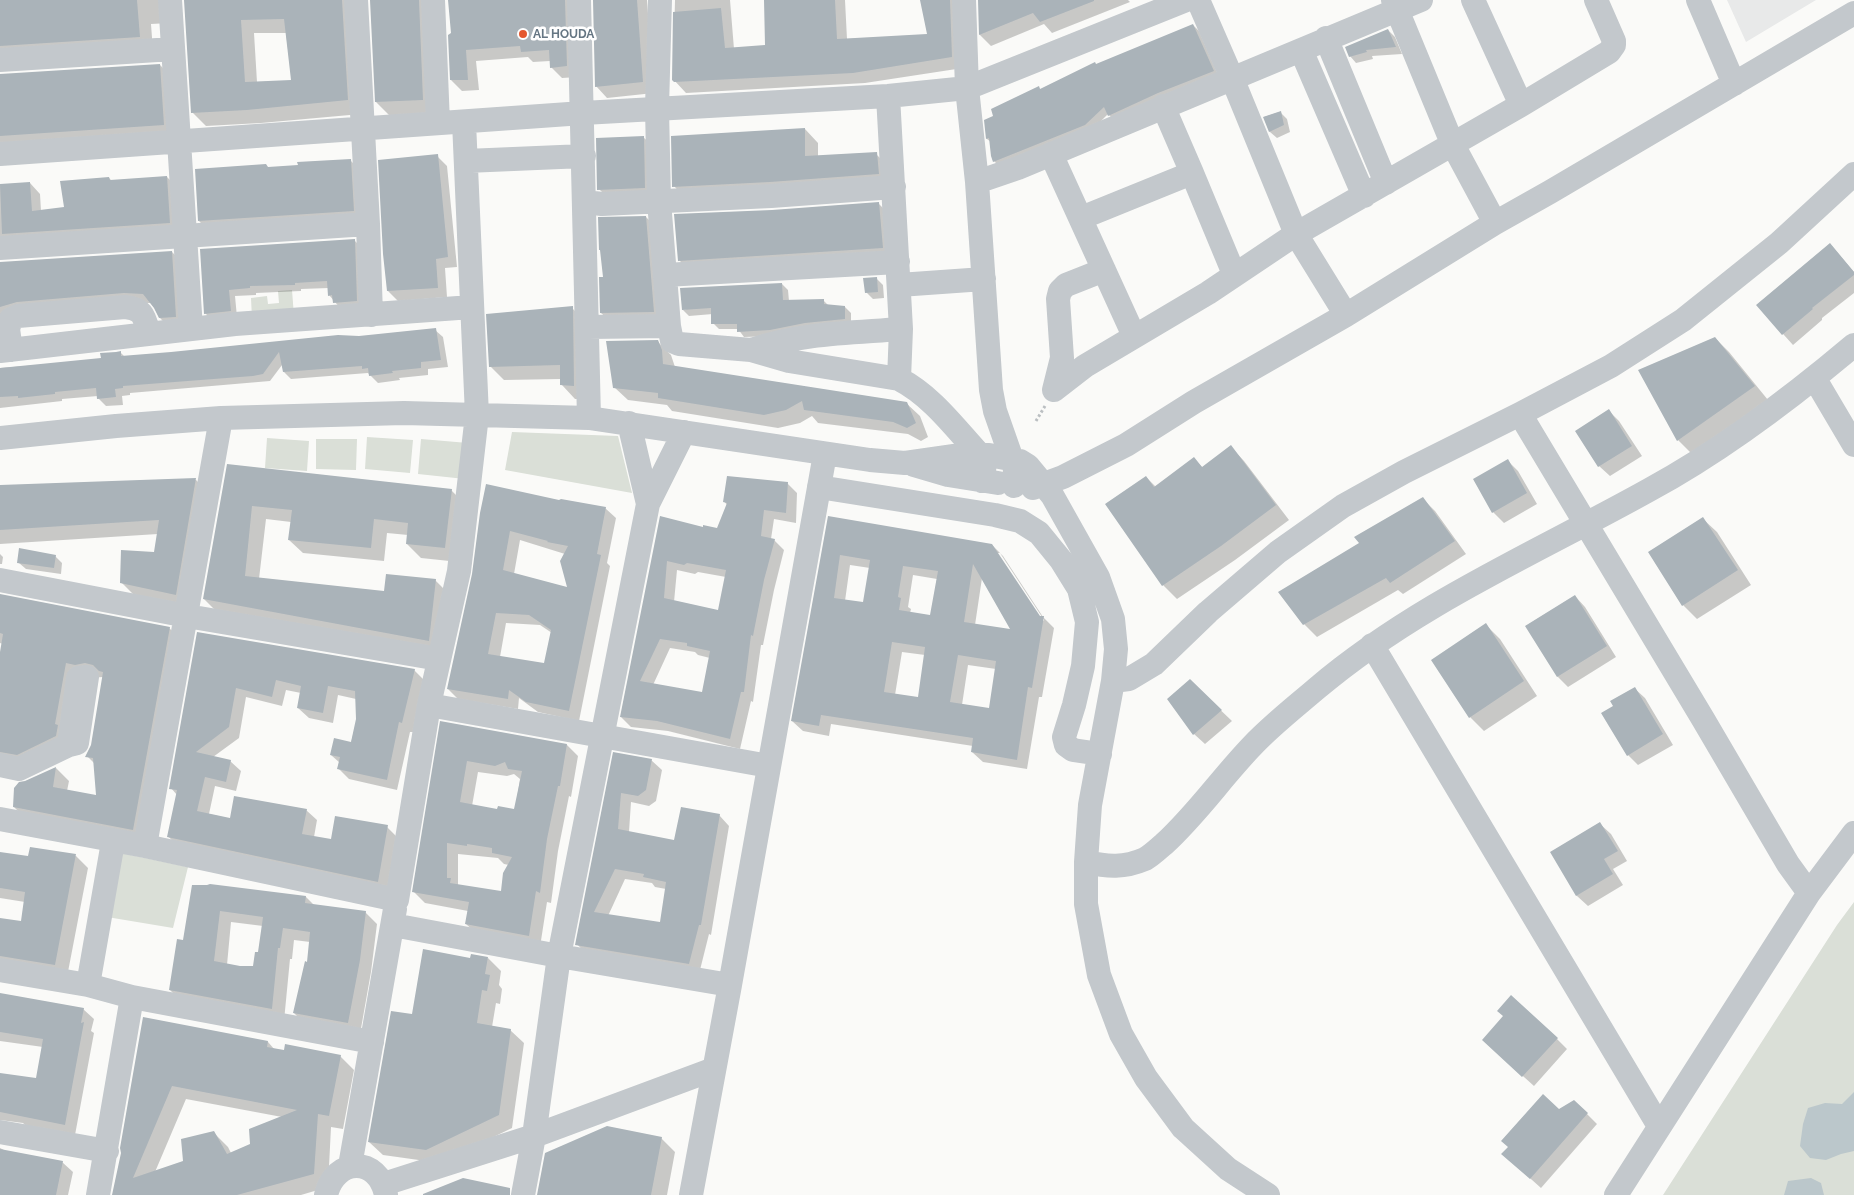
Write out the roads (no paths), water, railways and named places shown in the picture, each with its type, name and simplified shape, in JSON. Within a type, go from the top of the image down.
[{"type":"street","points":[[170,0],[191,329]]},
{"type":"street","points":[[356,0],[371,315]]},
{"type":"street","points":[[433,0],[438,123]]},
{"type":"street","points":[[580,0],[589,418]]},
{"type":"street","points":[[660,0],[657,108],[659,201],[669,326],[672,341],[679,344],[751,350],[798,362],[900,379],[914,386],[930,400],[980,455],[984,462],[985,471],[982,481]]},
{"type":"street","points":[[964,0],[967,88],[977,182],[991,390],[995,412],[1013,458],[1016,475],[1036,488],[1098,577],[1113,619],[1116,649],[1113,681],[1090,805],[1086,862],[1086,904],[1099,975],[1121,1034],[1146,1078],[1183,1128],[1228,1168],[1268,1195]]},
{"type":"street","points":[[0,154],[657,108],[888,96],[967,88],[1186,0]]},
{"type":"street","points":[[1198,0],[1296,234],[1346,315]]},
{"type":"street","points":[[977,182],[992,178],[1051,154],[1301,50],[1395,5],[1421,0]]},
{"type":"street","points":[[1474,0],[1521,105]]},
{"type":"street","points":[[1104,270],[1060,290],[1058,299],[1062,358],[1054,390],[1085,366],[1208,293],[1296,234],[1521,105],[1612,49],[1614,45],[1613,36],[1596,0]]},
{"type":"street","points":[[1698,0],[1734,84]]},
{"type":"street","points":[[1395,5],[1452,143],[1495,223]]},
{"type":"street","points":[[0,438],[221,418],[404,413],[589,418],[825,454],[905,462],[948,475],[1036,488],[1063,478],[1126,445],[1194,402],[1346,315],[1495,223],[1854,13]]},
{"type":"street","points":[[1326,38],[1386,183]]},
{"type":"street","points":[[0,60],[173,49]]},
{"type":"street","points":[[1301,50],[1364,196]]},
{"type":"street","points":[[888,96],[901,329],[900,379]]},
{"type":"street","points":[[1163,106],[1234,274]]},
{"type":"street","points":[[350,1166],[429,705],[459,571],[477,415],[464,122]]},
{"type":"street","points":[[1051,154],[1134,336]]},
{"type":"street","points":[[466,161],[584,156]]},
{"type":"street","points":[[1081,218],[1192,173]]},
{"type":"street","points":[[1113,681],[1129,679],[1154,664],[1208,612],[1278,552],[1343,506],[1404,472],[1611,366],[1684,320],[1779,243],[1854,174]]},
{"type":"street","points":[[585,202],[602,204],[894,187]]},
{"type":"street","points":[[0,248],[368,224]]},
{"type":"street","points":[[665,275],[898,273],[984,279]]},
{"type":"street","points":[[149,334],[142,314],[132,308],[18,316],[11,320],[5,351],[236,324],[472,307]]},
{"type":"street","points":[[588,328],[669,326]]},
{"type":"street","points":[[751,350],[801,337],[901,329]]},
{"type":"street","points":[[1086,862],[1104,866],[1123,866],[1148,858],[1174,835],[1253,745],[1318,687],[1372,645],[1495,570],[1650,490],[1707,456],[1815,379],[1854,346]]},
{"type":"street","points":[[1815,379],[1854,445]]},
{"type":"street","points":[[1520,414],[1587,523],[1788,864],[1809,894]]},
{"type":"street","points":[[145,846],[221,418]]},
{"type":"street","points":[[629,423],[648,504]]},
{"type":"street","points":[[523,1195],[534,1136],[559,956],[648,504],[684,432]]},
{"type":"street","points":[[691,1195],[825,454]]},
{"type":"street","points":[[905,462],[961,455],[1013,458]]},
{"type":"street","points":[[819,487],[994,515],[1020,521],[1039,533],[1061,560],[1079,589],[1087,622],[1083,666],[1064,737],[1066,745],[1073,750],[1100,754]]},
{"type":"street","points":[[0,580],[187,616],[439,659]]},
{"type":"street","points":[[1372,645],[1659,1126]]},
{"type":"street","points":[[429,705],[769,766]]},
{"type":"street","points":[[0,765],[19,769],[69,745]]},
{"type":"street","points":[[0,819],[113,842],[145,846],[397,900]]},
{"type":"street","points":[[1616,1195],[1809,894],[1854,833]]},
{"type":"street","points":[[88,985],[113,842]]},
{"type":"street","points":[[392,925],[730,985]]},
{"type":"street","points":[[0,970],[88,985],[132,997],[372,1042]]},
{"type":"street","points":[[98,1195],[132,997]]},
{"type":"street","points":[[326,1195],[329,1182],[338,1172],[350,1166],[364,1167],[376,1173],[385,1190],[714,1069]]},
{"type":"street","points":[[0,1132],[107,1151]]},
{"type":"place","name":"AL HOUDA","points":[[523,34]]}]
